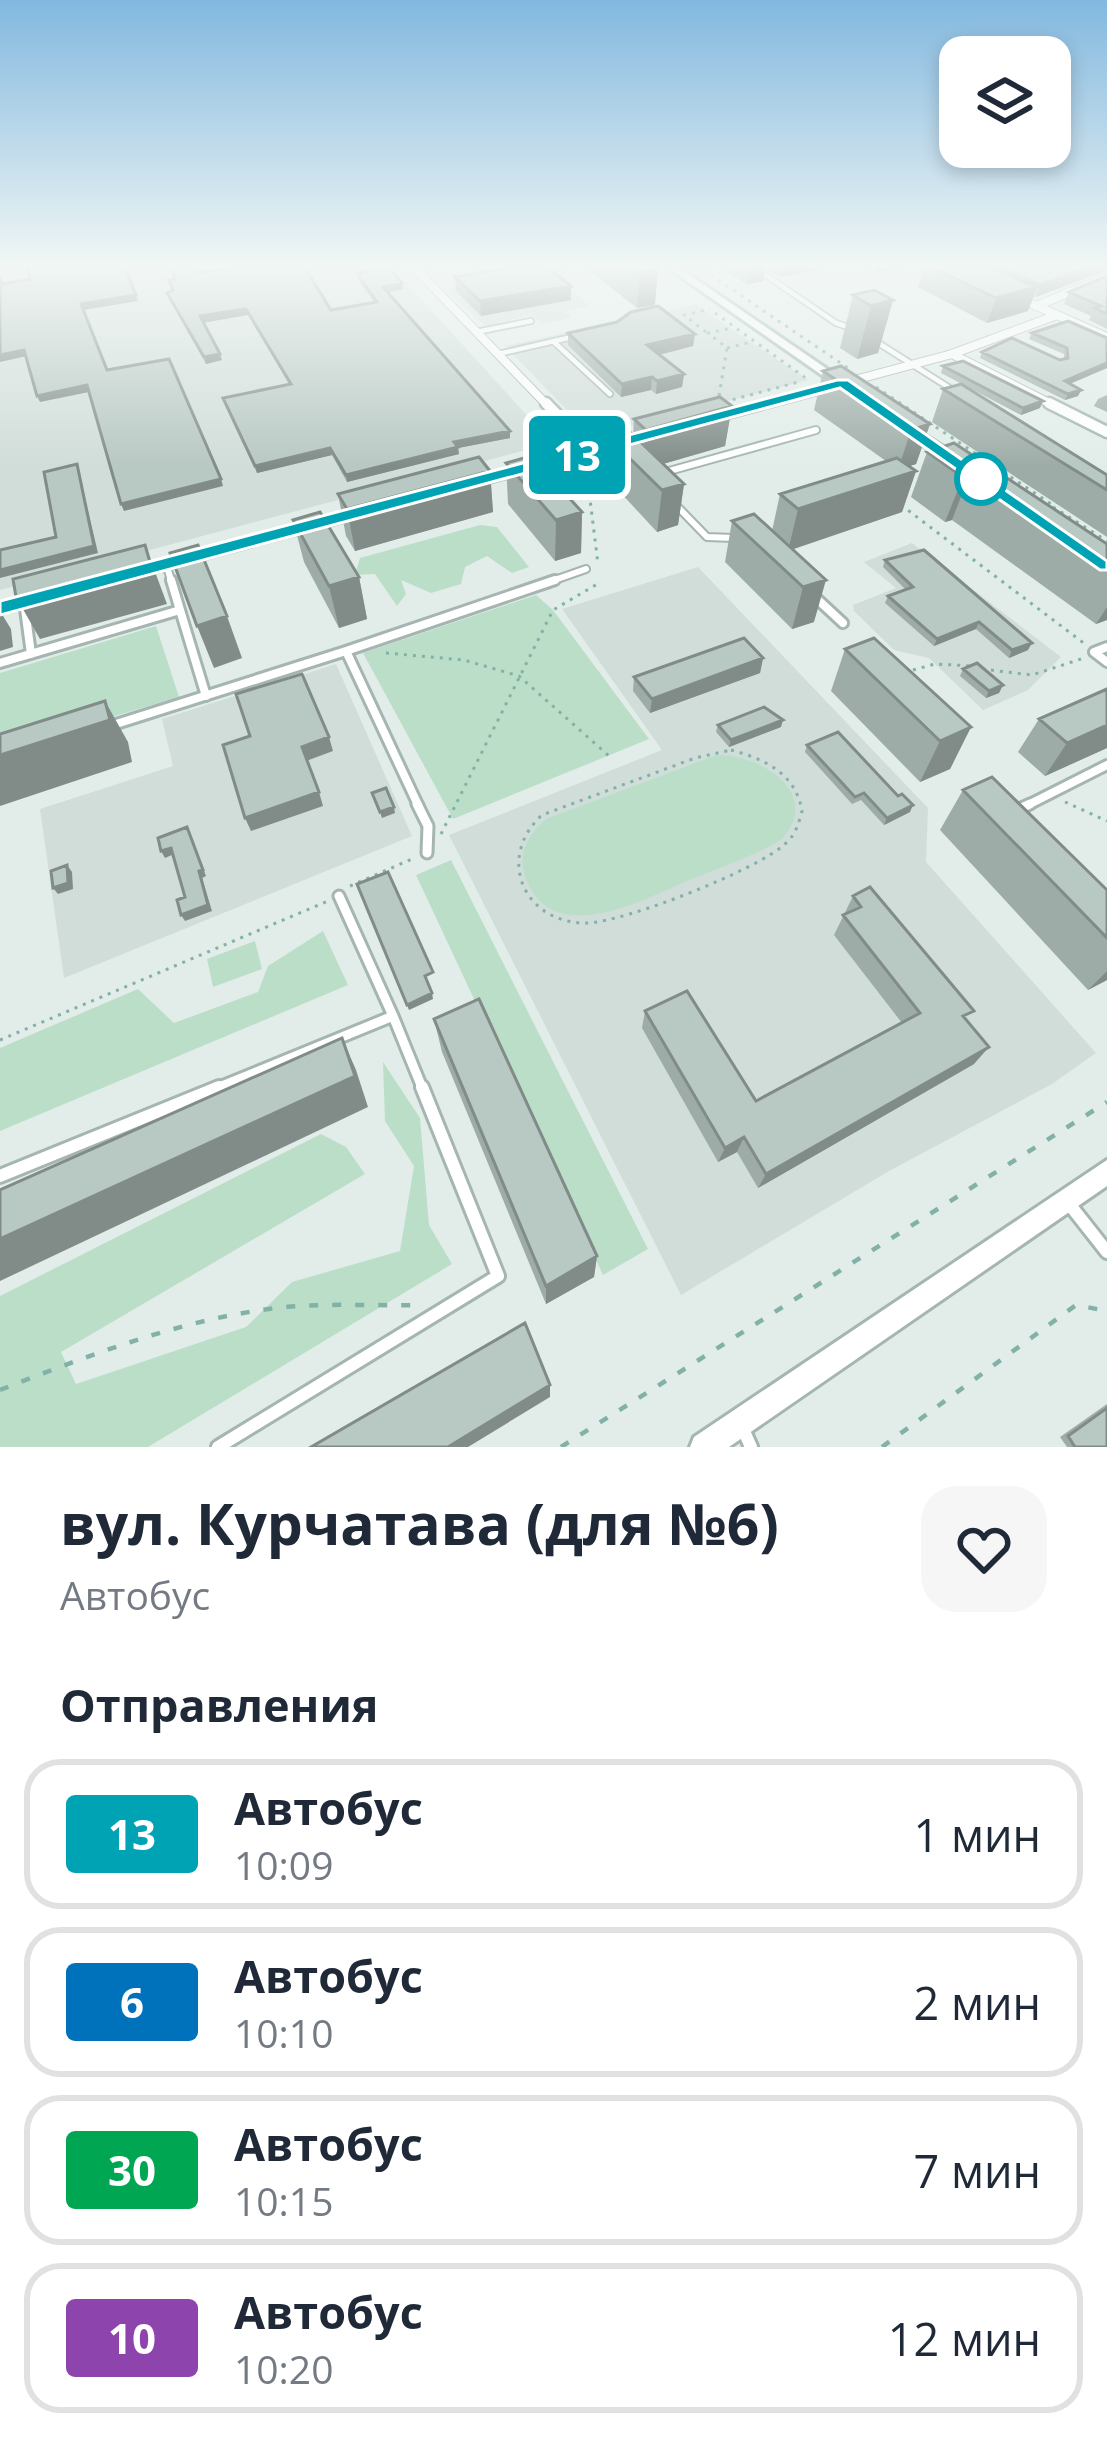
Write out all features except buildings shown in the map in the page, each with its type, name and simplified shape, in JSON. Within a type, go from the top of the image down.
[{"type":"main road","points":[[777,333],[846,376],[856,393]]},
{"type":"main road","points":[[890,416],[965,468]]},
{"type":"street","points":[[477,333],[589,458]]},
{"type":"street","points":[[706,420],[821,389],[846,376],[952,354],[1011,333]]},
{"type":"street","points":[[952,354],[1107,432]]},
{"type":"street","points":[[460,486],[589,458],[638,438]]},
{"type":"street","points":[[126,575],[369,510]]},
{"type":"street","points":[[0,608],[64,591]]},
{"type":"street","points":[[704,1447],[1107,1172]]},
{"type":"lane","points":[[862,333],[966,398]]},
{"type":"lane","points":[[1004,335],[1020,343]]},
{"type":"lane","points":[[498,354],[574,337]]},
{"type":"lane","points":[[554,341],[610,394]]},
{"type":"lane","points":[[648,476],[816,430]]},
{"type":"lane","points":[[941,470],[965,468]]},
{"type":"lane","points":[[663,491],[707,537],[749,538]]},
{"type":"lane","points":[[166,564],[206,696]]},
{"type":"lane","points":[[103,729],[586,569]]},
{"type":"lane","points":[[808,592],[843,623]]},
{"type":"lane","points":[[24,602],[31,654]]},
{"type":"lane","points":[[0,663],[180,610]]},
{"type":"lane","points":[[1094,652],[1107,647]]},
{"type":"lane","points":[[346,651],[428,826],[427,853]]},
{"type":"lane","points":[[1094,652],[1107,662]]},
{"type":"lane","points":[[1009,814],[1107,765]]},
{"type":"lane","points":[[218,1447],[498,1276],[339,896]]},
{"type":"lane","points":[[0,1176],[393,1016]]},
{"type":"lane","points":[[1066,1199],[1107,1252]]},
{"type":"lane","points":[[738,1420],[751,1447]]},
{"type":"path","points":[[708,333],[727,348]]},
{"type":"path","points":[[741,333],[821,389]]},
{"type":"path","points":[[787,333],[846,376]]},
{"type":"path","points":[[727,348],[753,342]]},
{"type":"path","points":[[722,402],[718,392],[727,348]]},
{"type":"path","points":[[877,387],[1107,542]]},
{"type":"path","points":[[589,458],[598,566]]},
{"type":"path","points":[[900,504],[1094,652],[1043,676],[1009,679],[954,663],[913,670]]},
{"type":"path","points":[[1045,509],[1054,506]]},
{"type":"path","points":[[0,1040],[339,896],[355,881],[427,853],[453,819],[553,610],[599,583]]},
{"type":"path","points":[[381,652],[464,660],[518,676],[609,756]]},
{"type":"path","points":[[731,750],[779,768],[799,792],[802,806],[796,833],[772,852],[619,918],[581,923],[544,911],[520,885],[515,869],[520,839],[529,826],[556,808],[638,783],[700,754],[731,750]]},
{"type":"path","points":[[1044,796],[1107,821]]},
{"type":"path","points":[[561,1447],[1107,1102]]},
{"type":"path","points":[[0,1390],[116,1345],[199,1321],[289,1307],[422,1305]]},
{"type":"path","points":[[882,1447],[1076,1305],[1107,1310]]},
{"type":"shaded area","points":[[0,333],[451,333],[552,443],[0,590]]},
{"type":"shaded area","points":[[568,333],[737,333],[808,380],[592,436],[505,346]]},
{"type":"shaded area","points":[[912,543],[1061,657],[1028,690],[983,710],[929,658],[894,650],[853,605],[896,588],[864,562]]},
{"type":"shaded area","points":[[698,567],[928,808],[926,862],[1096,1053],[1052,1084],[889,1171],[681,1295],[449,835],[662,750],[562,609]]},
{"type":"shaded area","points":[[336,664],[412,836],[64,978],[40,809],[173,766],[162,719]]},
{"type":"green space","points":[[480,525],[497,527],[529,567],[512,573],[487,556],[465,567],[461,584],[431,593],[401,580],[406,594],[397,606],[375,574],[355,575],[360,558]]},
{"type":"green space","points":[[536,595],[553,610],[649,739],[453,819],[363,653]]},
{"type":"green space","points":[[156,626],[179,697],[0,750],[0,673]]},
{"type":"green space","points":[[717,755],[752,761],[782,780],[795,807],[781,840],[646,899],[598,914],[554,911],[537,898],[525,876],[523,860],[530,838],[546,819]]},
{"type":"green space","points":[[451,860],[648,1249],[603,1275],[416,875]]},
{"type":"green space","points":[[323,931],[348,985],[0,1131],[0,1048],[138,989],[174,1023],[258,992],[268,966]]},
{"type":"green space","points":[[255,941],[262,969],[213,987],[207,959]]},
{"type":"green space","points":[[383,1062],[420,1118],[429,1225],[452,1264],[148,1447],[0,1447],[0,1296],[321,1134],[346,1147],[365,1174],[61,1352],[76,1384],[246,1327],[292,1282],[400,1251],[414,1166],[385,1121]]},
{"type":"bus line","name":"13","points":[[0,608],[842,383],[1107,565]]}]
